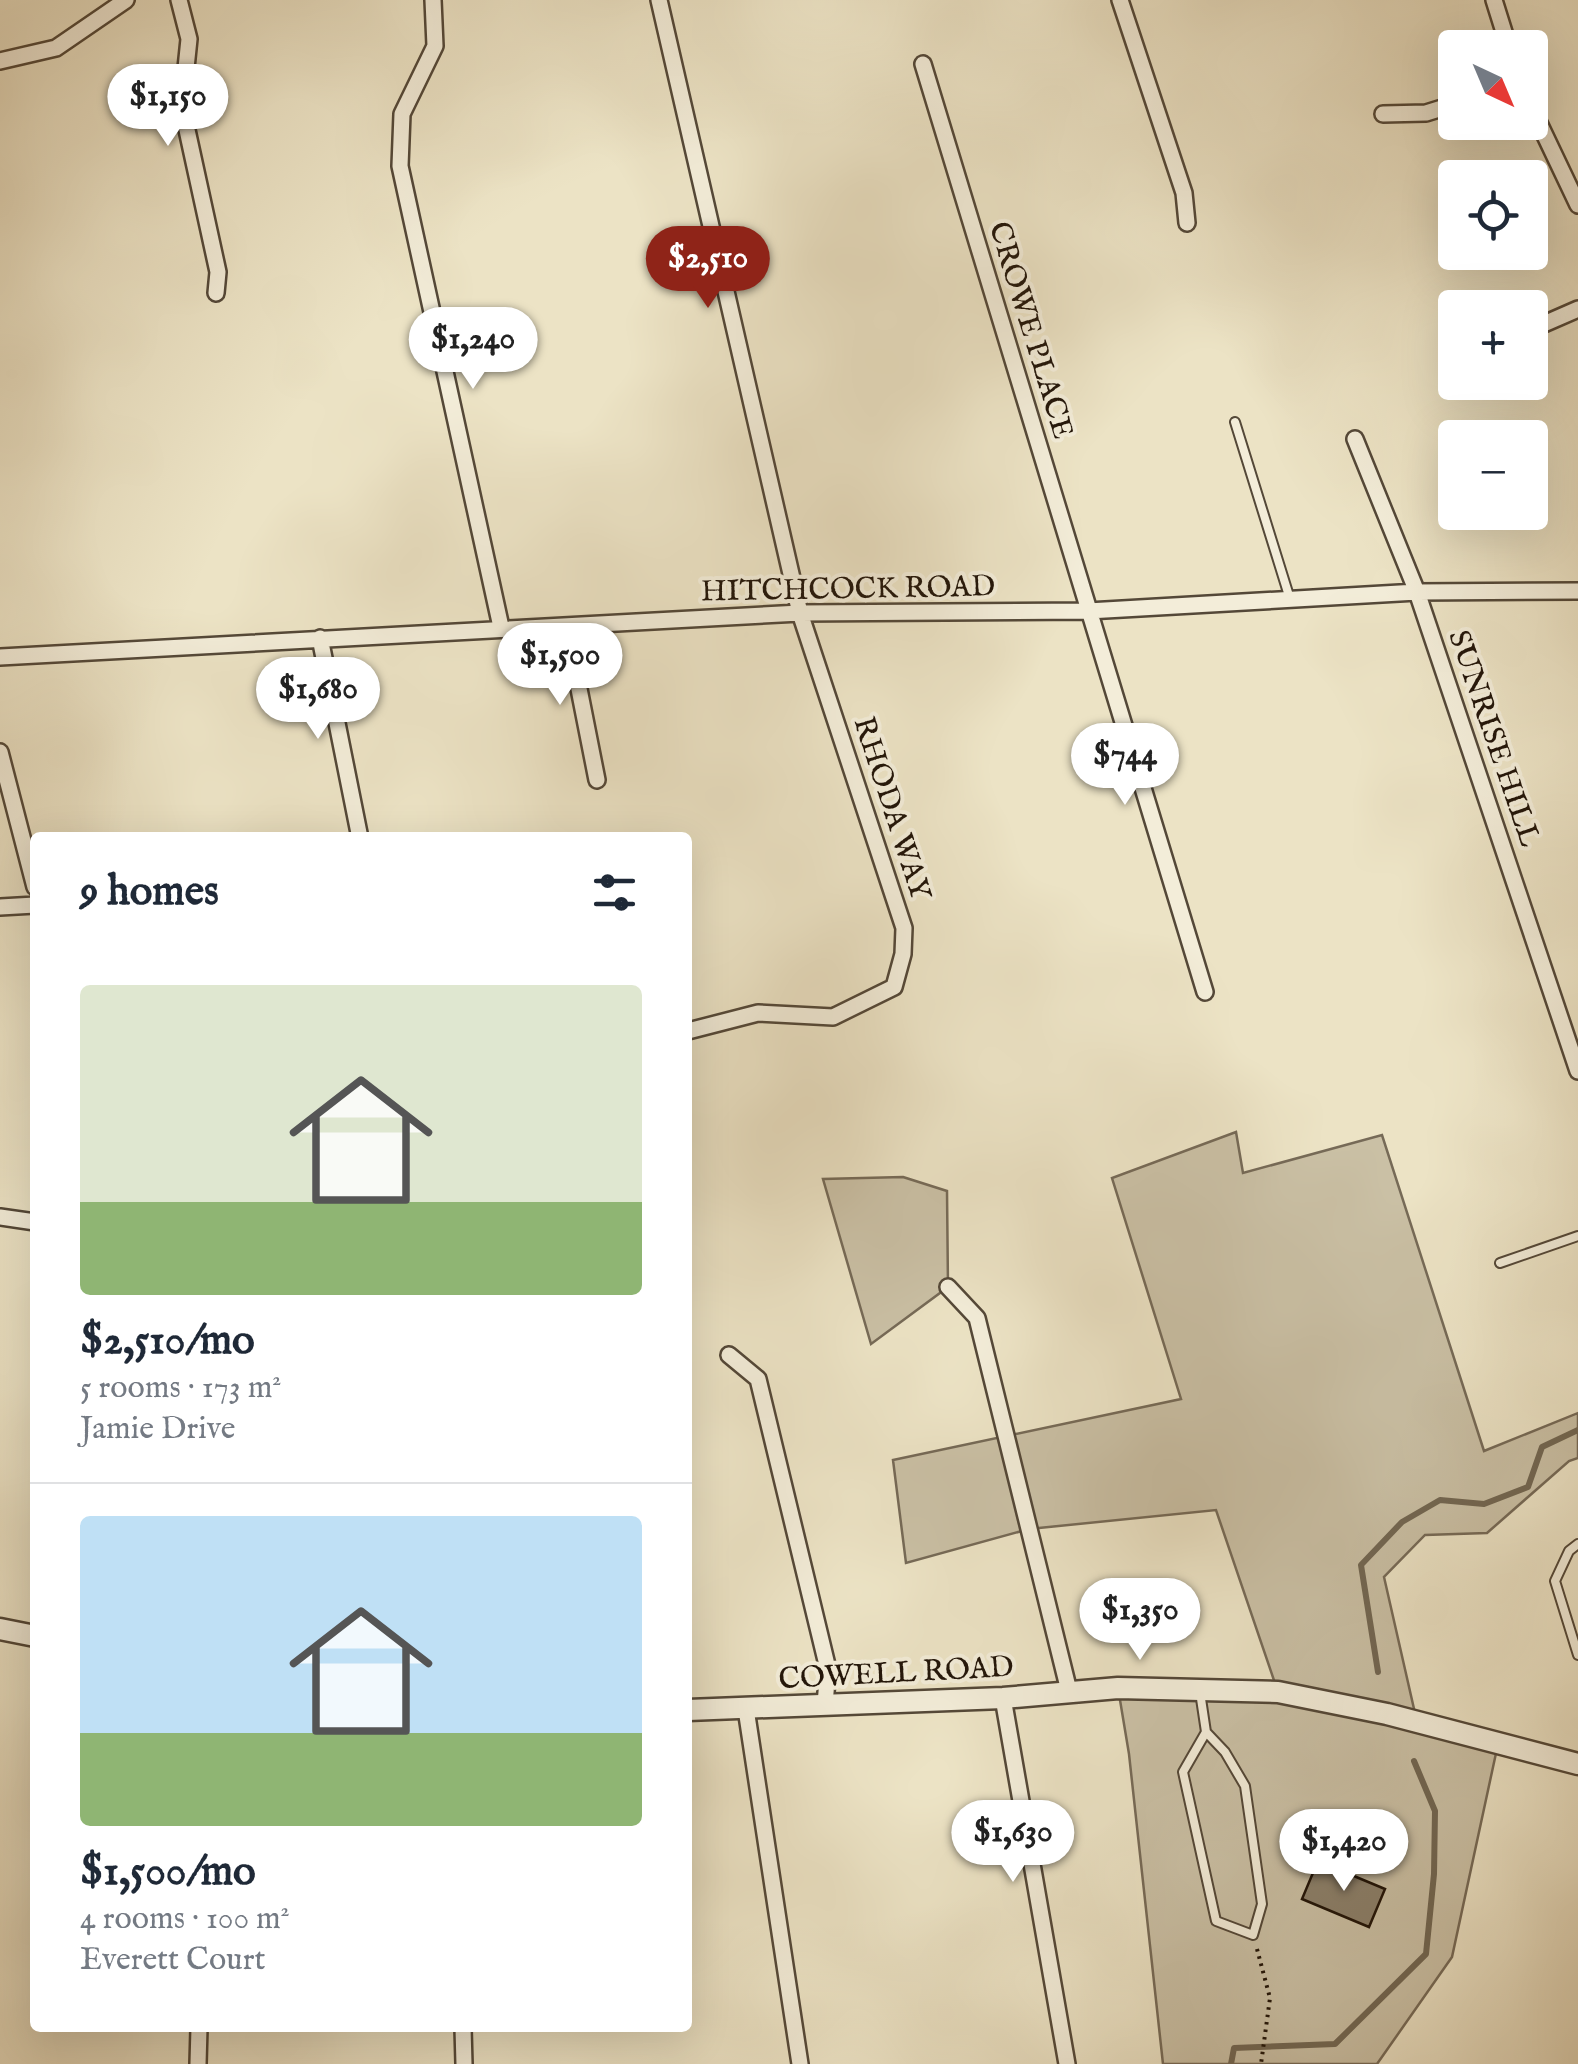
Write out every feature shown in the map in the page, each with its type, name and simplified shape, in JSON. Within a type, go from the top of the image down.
[{"type":"street","points":[[0,61],[56,48],[126,0]]},
{"type":"street","points":[[179,0],[190,39],[182,107],[218,272],[216,294]]},
{"type":"street","points":[[433,0],[436,46],[402,114],[400,166],[501,628]]},
{"type":"street","name":"RHODA WAY","points":[[659,0],[800,613],[904,928],[904,954],[894,988],[833,1016],[758,1014],[692,1030]]},
{"type":"street","points":[[1120,0],[1184,193],[1187,223]]},
{"type":"street","points":[[1494,0],[1503,30]]},
{"type":"street","name":"CROWE PLACE","points":[[923,64],[1205,992]]},
{"type":"street","points":[[1383,114],[1438,109]]},
{"type":"street","points":[[1548,140],[1578,205]]},
{"type":"street","points":[[1562,169],[1578,162]]},
{"type":"street","points":[[1548,322],[1578,309]]},
{"type":"street","name":"SUNRISE HILL","points":[[1355,439],[1417,592],[1578,1071]]},
{"type":"street","name":"HITCHCOCK ROAD","points":[[0,657],[800,613],[1088,611],[1417,592],[1578,591]]},
{"type":"street","points":[[567,628],[597,780]]},
{"type":"street","points":[[320,638],[359,832]]},
{"type":"street","points":[[0,752],[30,868]]},
{"type":"street","points":[[0,907],[30,905]]},
{"type":"street","points":[[0,1217],[30,1221]]},
{"type":"street","points":[[948,1286],[977,1318],[1069,1691]]},
{"type":"street","points":[[729,1355],[758,1379],[828,1670],[825,1704]]},
{"type":"street","points":[[0,1629],[30,1635]]},
{"type":"street","name":"COWELL ROAD","points":[[692,1710],[1003,1698],[1069,1691],[1199,1688],[1278,1692],[1387,1714],[1578,1764]]},
{"type":"street","points":[[1003,1698],[1067,2064]]},
{"type":"street","points":[[746,1709],[800,2064]]},
{"type":"street","points":[[198,2064],[199,2032]]},
{"type":"street","points":[[464,2032],[464,2064]]},
{"type":"lane","points":[[1235,422],[1290,600]]},
{"type":"lane","points":[[1500,1263],[1578,1236]]},
{"type":"lane","points":[[1578,1544],[1568,1552],[1555,1582],[1578,1654]]},
{"type":"lane","points":[[1199,1688],[1206,1732],[1225,1752],[1245,1786],[1262,1904],[1254,1935],[1216,1921],[1201,1858],[1183,1772],[1206,1732]]},
{"type":"path","points":[[1254,1935],[1270,1998],[1261,2062]]},
{"type":"shaded area","points":[[1236,1132],[1243,1173],[1382,1135],[1484,1451],[1578,1413],[1578,1458],[1569,1461],[1487,1533],[1425,1535],[1384,1577],[1417,1722],[1498,1744],[1452,1957],[1377,2064],[1163,2064],[1129,1754],[1118,1688],[1278,1692],[1216,1510],[1029,1529],[906,1563],[893,1460],[1181,1399],[1112,1178]]},
{"type":"shaded area","points":[[903,1177],[947,1191],[948,1287],[871,1344],[823,1179]]},
{"type":"building","points":[[1318,1861],[1385,1889],[1369,1927],[1302,1899]]},
{"type":"waterway","points":[[1378,1672],[1361,1565],[1402,1522],[1440,1500],[1484,1504],[1528,1487],[1542,1447],[1578,1430]]},
{"type":"waterway","points":[[1231,2064],[1234,2048],[1335,2044],[1426,1954],[1435,1811],[1414,1761]]}]
